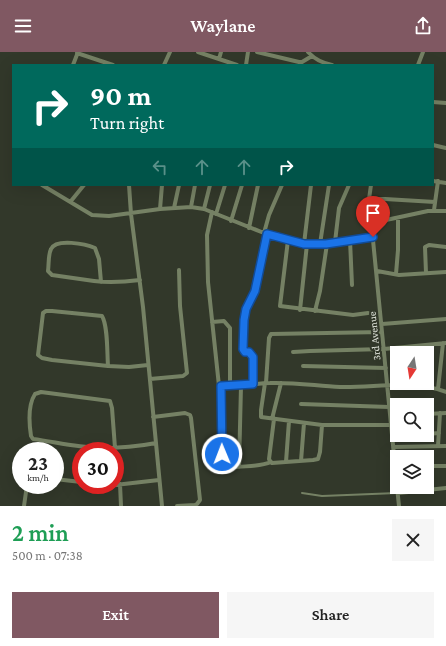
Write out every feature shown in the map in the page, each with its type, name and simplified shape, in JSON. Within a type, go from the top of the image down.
[{"type":"street","points":[[164,64],[170,52]]},
{"type":"street","points":[[198,52],[234,64]]},
{"type":"street","points":[[219,59],[221,52]]},
{"type":"street","points":[[246,64],[248,52]]},
{"type":"street","points":[[257,52],[282,59],[302,62],[312,56]]},
{"type":"street","points":[[308,52],[320,64]]},
{"type":"street","points":[[417,52],[422,53],[418,64]]},
{"type":"street","points":[[73,64],[78,53],[110,64]]},
{"type":"street","points":[[280,64],[282,59]]},
{"type":"street","points":[[434,102],[446,103]]},
{"type":"street","points":[[434,145],[446,148]]},
{"type":"street","points":[[434,181],[446,183]]},
{"type":"street","points":[[434,210],[438,182]]},
{"type":"street","points":[[44,186],[92,215],[109,216],[191,207],[204,209],[266,234],[306,244],[326,244],[373,237]]},
{"type":"street","points":[[71,202],[83,186]]},
{"type":"street","points":[[129,186],[150,379],[158,480],[162,506]]},
{"type":"street","points":[[160,210],[162,186]]},
{"type":"street","points":[[174,208],[179,186]]},
{"type":"street","points":[[191,207],[195,186]]},
{"type":"street","points":[[204,209],[210,186]]},
{"type":"street","points":[[225,186],[207,235],[208,282],[218,385],[221,386],[222,463],[224,466],[239,467],[271,462],[301,461],[319,458],[322,425]]},
{"type":"street","points":[[232,221],[242,186]]},
{"type":"street","points":[[249,228],[258,186]]},
{"type":"street","points":[[253,384],[253,357],[249,352],[245,352],[243,349],[244,320],[246,309],[255,291],[269,214],[282,186]]},
{"type":"street","points":[[300,310],[311,186]]},
{"type":"street","points":[[320,244],[329,186]]},
{"type":"street","points":[[335,242],[339,208],[350,186]]},
{"type":"street","name":"3rd Avenue","points":[[371,186],[370,199],[373,237],[390,416]]},
{"type":"street","points":[[370,199],[435,202]]},
{"type":"street","points":[[372,223],[434,210],[446,211]]},
{"type":"street","points":[[396,274],[398,218]]},
{"type":"street","points":[[288,240],[279,306],[300,310],[353,315],[368,313]]},
{"type":"street","points":[[350,240],[352,285]]},
{"type":"street","points":[[101,282],[99,258],[95,248],[82,244],[59,243],[55,244],[51,249],[48,271],[51,275],[101,282],[111,283],[140,280]]},
{"type":"street","points":[[314,311],[320,291],[326,244]]},
{"type":"street","points":[[426,273],[425,247],[429,245],[446,247]]},
{"type":"street","points":[[150,379],[183,376],[187,373],[180,306],[179,270]]},
{"type":"street","points":[[377,271],[410,275],[446,272]]},
{"type":"street","points":[[108,366],[103,317],[98,315],[52,311],[46,311],[43,313],[39,339],[39,356],[52,360],[108,366],[129,367],[148,365]]},
{"type":"street","points":[[382,324],[446,319]]},
{"type":"street","points":[[212,322],[224,322],[230,328],[230,386]]},
{"type":"street","points":[[382,332],[271,334],[269,338],[265,383],[260,415],[273,419],[322,425],[390,425]]},
{"type":"street","points":[[293,352],[384,349],[445,343],[438,389]]},
{"type":"street","points":[[303,366],[386,368]]},
{"type":"street","points":[[221,386],[241,386],[265,383],[341,387],[414,385],[438,389],[446,392]]},
{"type":"street","points":[[271,462],[270,453],[273,419],[281,383]]},
{"type":"street","points":[[239,467],[241,386]]},
{"type":"street","points":[[41,392],[110,401],[112,408],[115,448],[83,446],[33,439],[31,436],[30,417],[32,400],[35,394],[41,392]]},
{"type":"street","points":[[301,404],[389,407]]},
{"type":"street","points":[[153,417],[186,413],[190,415],[191,418],[200,500],[195,505],[177,506]]},
{"type":"street","points":[[434,415],[440,413],[446,414]]},
{"type":"street","points":[[438,446],[440,413]]},
{"type":"street","points":[[286,462],[289,421]]},
{"type":"street","points":[[301,461],[304,423]]},
{"type":"street","points":[[434,433],[439,433]]},
{"type":"street","name":"3rd Avenue","points":[[393,442],[393,450]]},
{"type":"street","points":[[124,447],[156,443]]},
{"type":"street","points":[[393,447],[446,446]]},
{"type":"street","points":[[434,466],[446,466]]},
{"type":"street","points":[[124,483],[158,480]]},
{"type":"street","points":[[434,489],[446,488]]},
{"type":"street","points":[[24,506],[26,494]]},
{"type":"street","points":[[119,494],[121,506]]},
{"type":"street","name":"3rd Avenue","points":[[399,494],[399,506]]},
{"type":"lane","points":[[302,493],[322,496],[390,493]]},
{"type":"route","points":[[222,454],[221,386],[253,384],[253,357],[252,354],[245,352],[243,349],[244,320],[246,309],[255,291],[267,234],[284,240],[304,244],[326,244],[373,237]]}]
